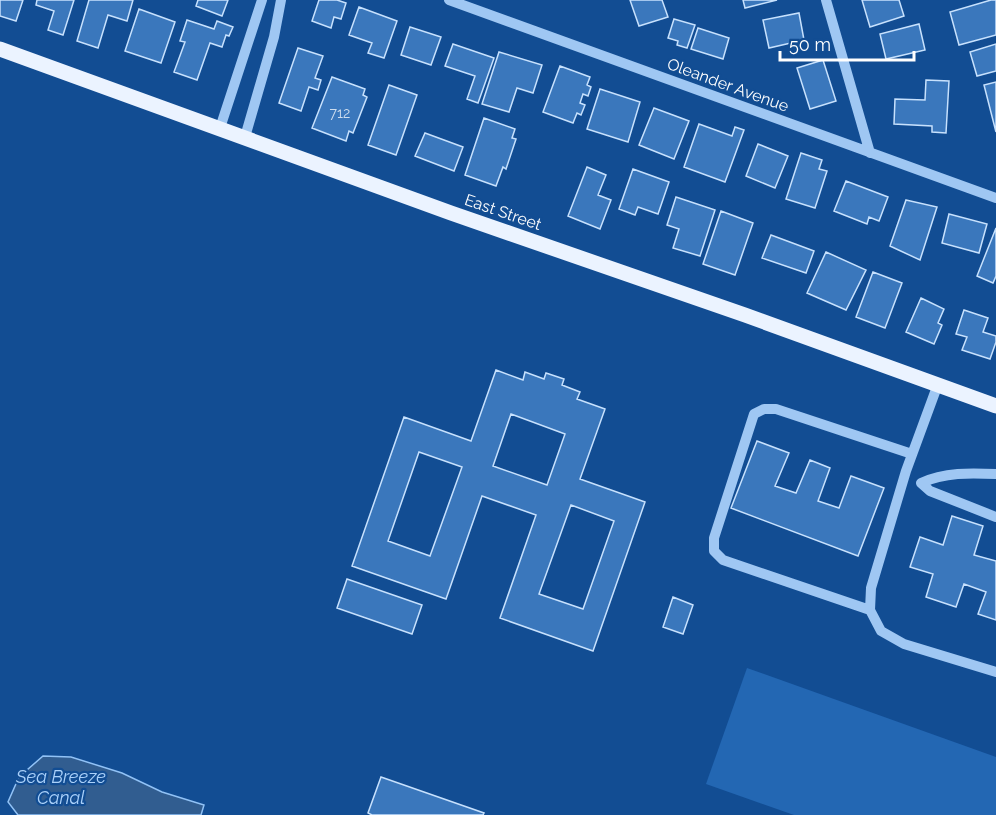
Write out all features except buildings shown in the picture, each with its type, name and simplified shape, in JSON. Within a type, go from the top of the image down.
[{"type":"main road","name":"East Street","points":[[0,49],[451,213],[996,406]]},
{"type":"street","points":[[220,128],[262,0]]},
{"type":"street","points":[[245,137],[274,37],[281,0]]},
{"type":"street","name":"Oleander Avenue","points":[[449,0],[996,198]]},
{"type":"street","points":[[826,0],[870,153]]},
{"type":"street","points":[[938,384],[906,471],[871,588],[870,610],[881,631],[904,644],[996,672]]},
{"type":"street","points":[[870,610],[723,560],[714,551],[714,538],[754,414],[764,409],[776,409],[912,454]]},
{"type":"street","points":[[906,471],[930,491],[996,517]]},
{"type":"street","points":[[921,483],[933,477],[961,472],[996,474]]},
{"type":"shaded area","points":[[747,668],[996,757],[996,815],[794,815],[706,784]]},
{"type":"water","name":"Sea Breeze Canal","points":[[43,756],[71,757],[122,773],[162,792],[204,805],[201,815],[18,815],[8,802],[19,777]]}]
